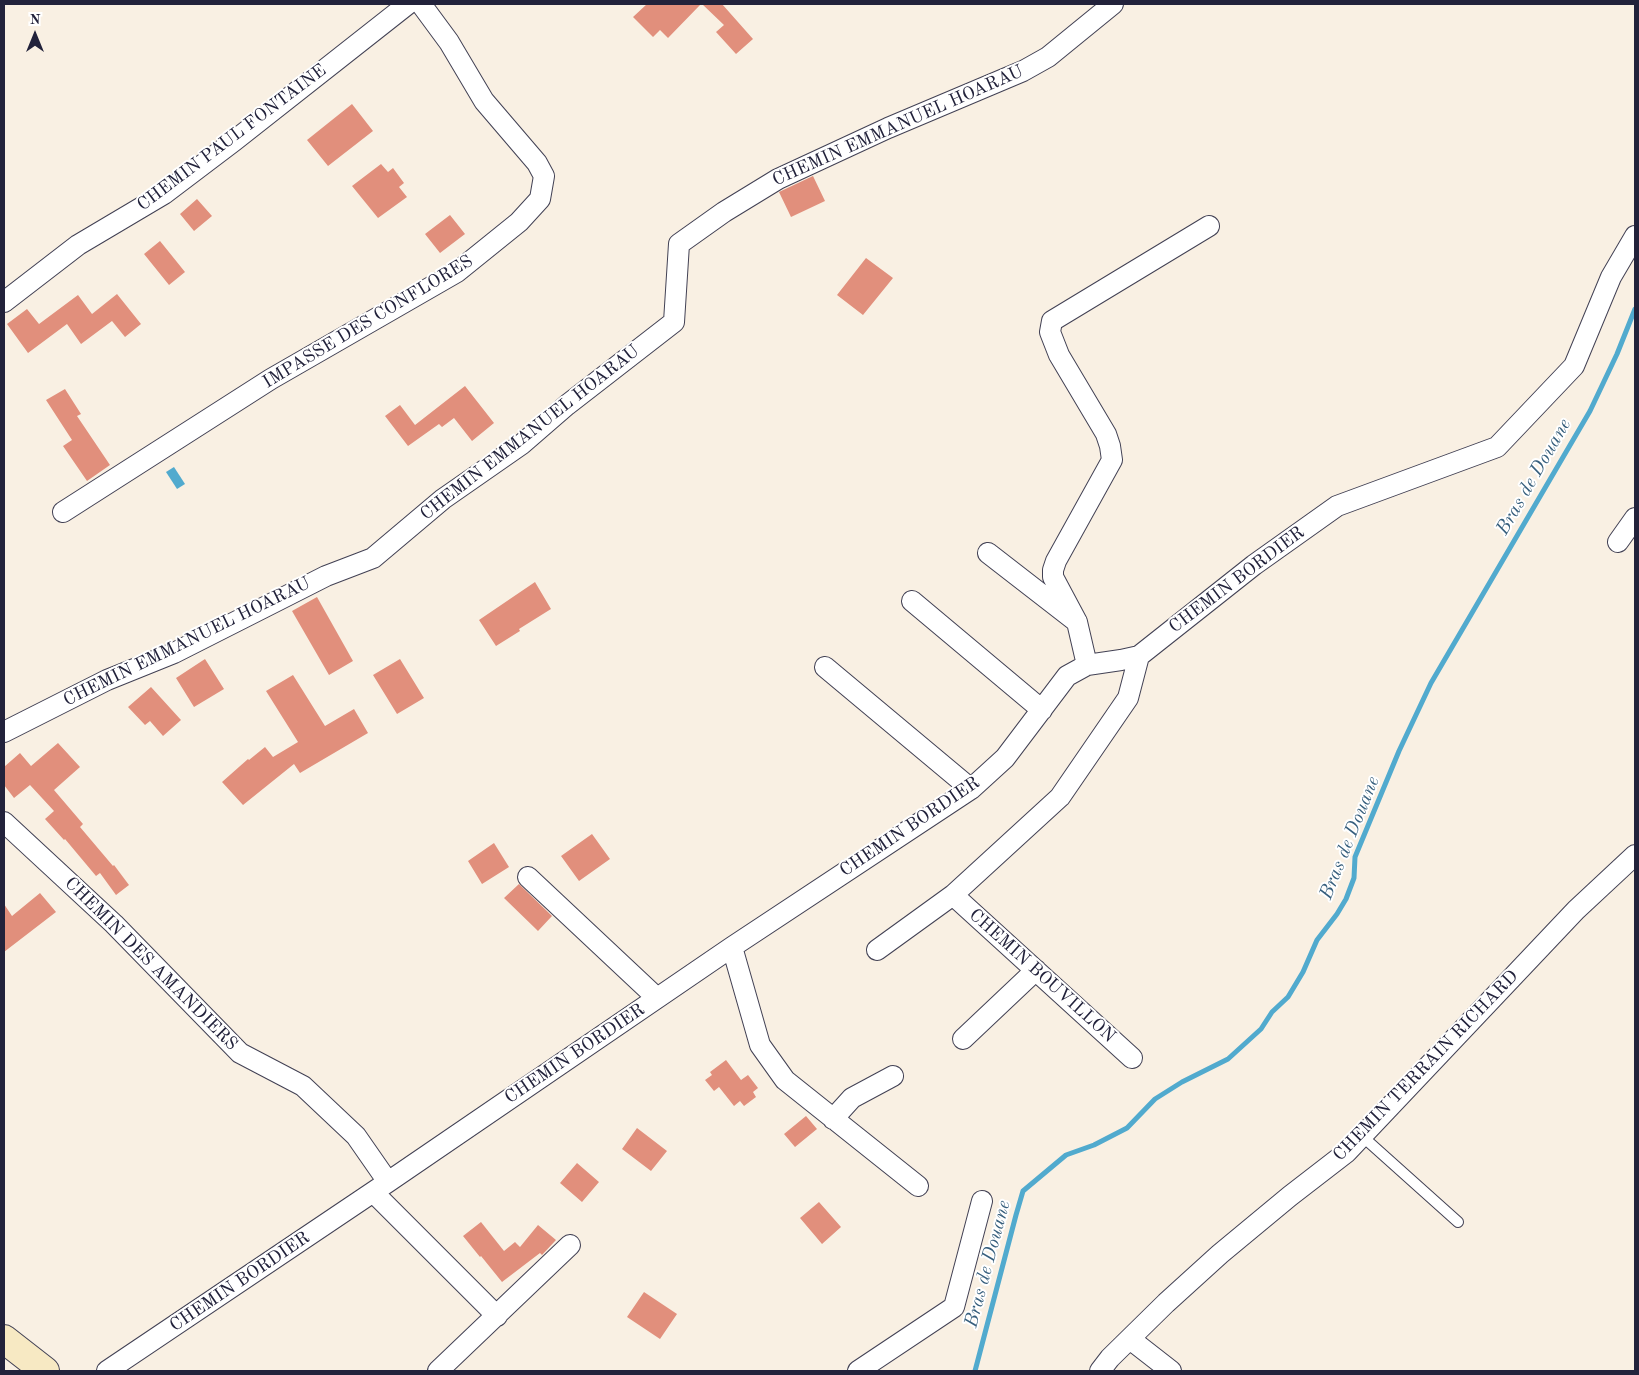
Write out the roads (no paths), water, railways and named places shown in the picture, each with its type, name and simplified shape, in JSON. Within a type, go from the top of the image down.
[{"type":"main road","points":[[4,1339],[45,1371]]},
{"type":"street","name":"CHEMIN PAUL FONTAINE","points":[[4,302],[78,245],[164,194],[408,4]]},
{"type":"street","name":"IMPASSE DES CONFLORES","points":[[63,512],[271,379],[457,272],[518,222],[540,199],[544,176],[537,163],[484,101],[449,42],[421,4]]},
{"type":"street","name":"CHEMIN EMMANUEL HOARAU","points":[[4,732],[108,680],[174,653],[326,576],[373,558],[443,499],[522,444],[567,405],[674,322],[679,244],[724,212],[778,179],[888,128],[1023,71],[1048,57],[1113,4]]},
{"type":"street","points":[[1087,664],[1077,622],[1053,577],[1053,570],[1056,561],[1112,460],[1106,434],[1059,355],[1050,332],[1052,321],[1209,226]]},
{"type":"street","name":"CHEMIN BORDIER","points":[[107,1371],[732,947],[970,789],[1005,758],[1067,676],[1087,664],[1139,656],[1254,565],[1337,506],[1497,447],[1574,366],[1611,277],[1635,236]]},
{"type":"street","points":[[1618,542],[1635,518]]},
{"type":"street","points":[[988,553],[1077,622]]},
{"type":"street","points":[[912,601],[1042,710]]},
{"type":"street","name":"CHEMIN BOUVILLON","points":[[877,950],[953,895],[1060,797],[1128,698],[1139,656]]},
{"type":"street","points":[[825,667],[970,789]]},
{"type":"street","name":"CHEMIN DES AMANDIERS","points":[[4,822],[114,924],[240,1053],[303,1086],[356,1136],[380,1187],[497,1316]]},
{"type":"street","name":"CHEMIN TERRAIN RICHARD","points":[[1100,1371],[1166,1303],[1220,1254],[1347,1152],[1576,910],[1635,855]]},
{"type":"street","points":[[528,877],[657,998]]},
{"type":"street","name":"CHEMIN BOUVILLON","points":[[953,895],[1132,1058]]},
{"type":"street","points":[[732,947],[760,1045],[785,1080],[918,1186]]},
{"type":"street","points":[[963,1039],[1036,970]]},
{"type":"street","points":[[833,1119],[852,1098],[893,1076]]},
{"type":"street","points":[[858,1371],[954,1307],[982,1201]]},
{"type":"street","points":[[438,1371],[570,1245]]},
{"type":"street","points":[[1130,1339],[1171,1371]]},
{"type":"lane","points":[[1362,1136],[1458,1222]]},
{"type":"water","points":[[174,467],[185,484],[177,489],[166,472]]},
{"type":"waterway","name":"Bras de Douane","points":[[975,1371],[1023,1191],[1066,1155],[1094,1145],[1127,1128],[1155,1099],[1182,1082],[1228,1059],[1261,1029],[1272,1012],[1288,997],[1303,972],[1317,940],[1346,899],[1354,878],[1355,857],[1399,751],[1431,683],[1590,411],[1617,354],[1635,309]]}]
